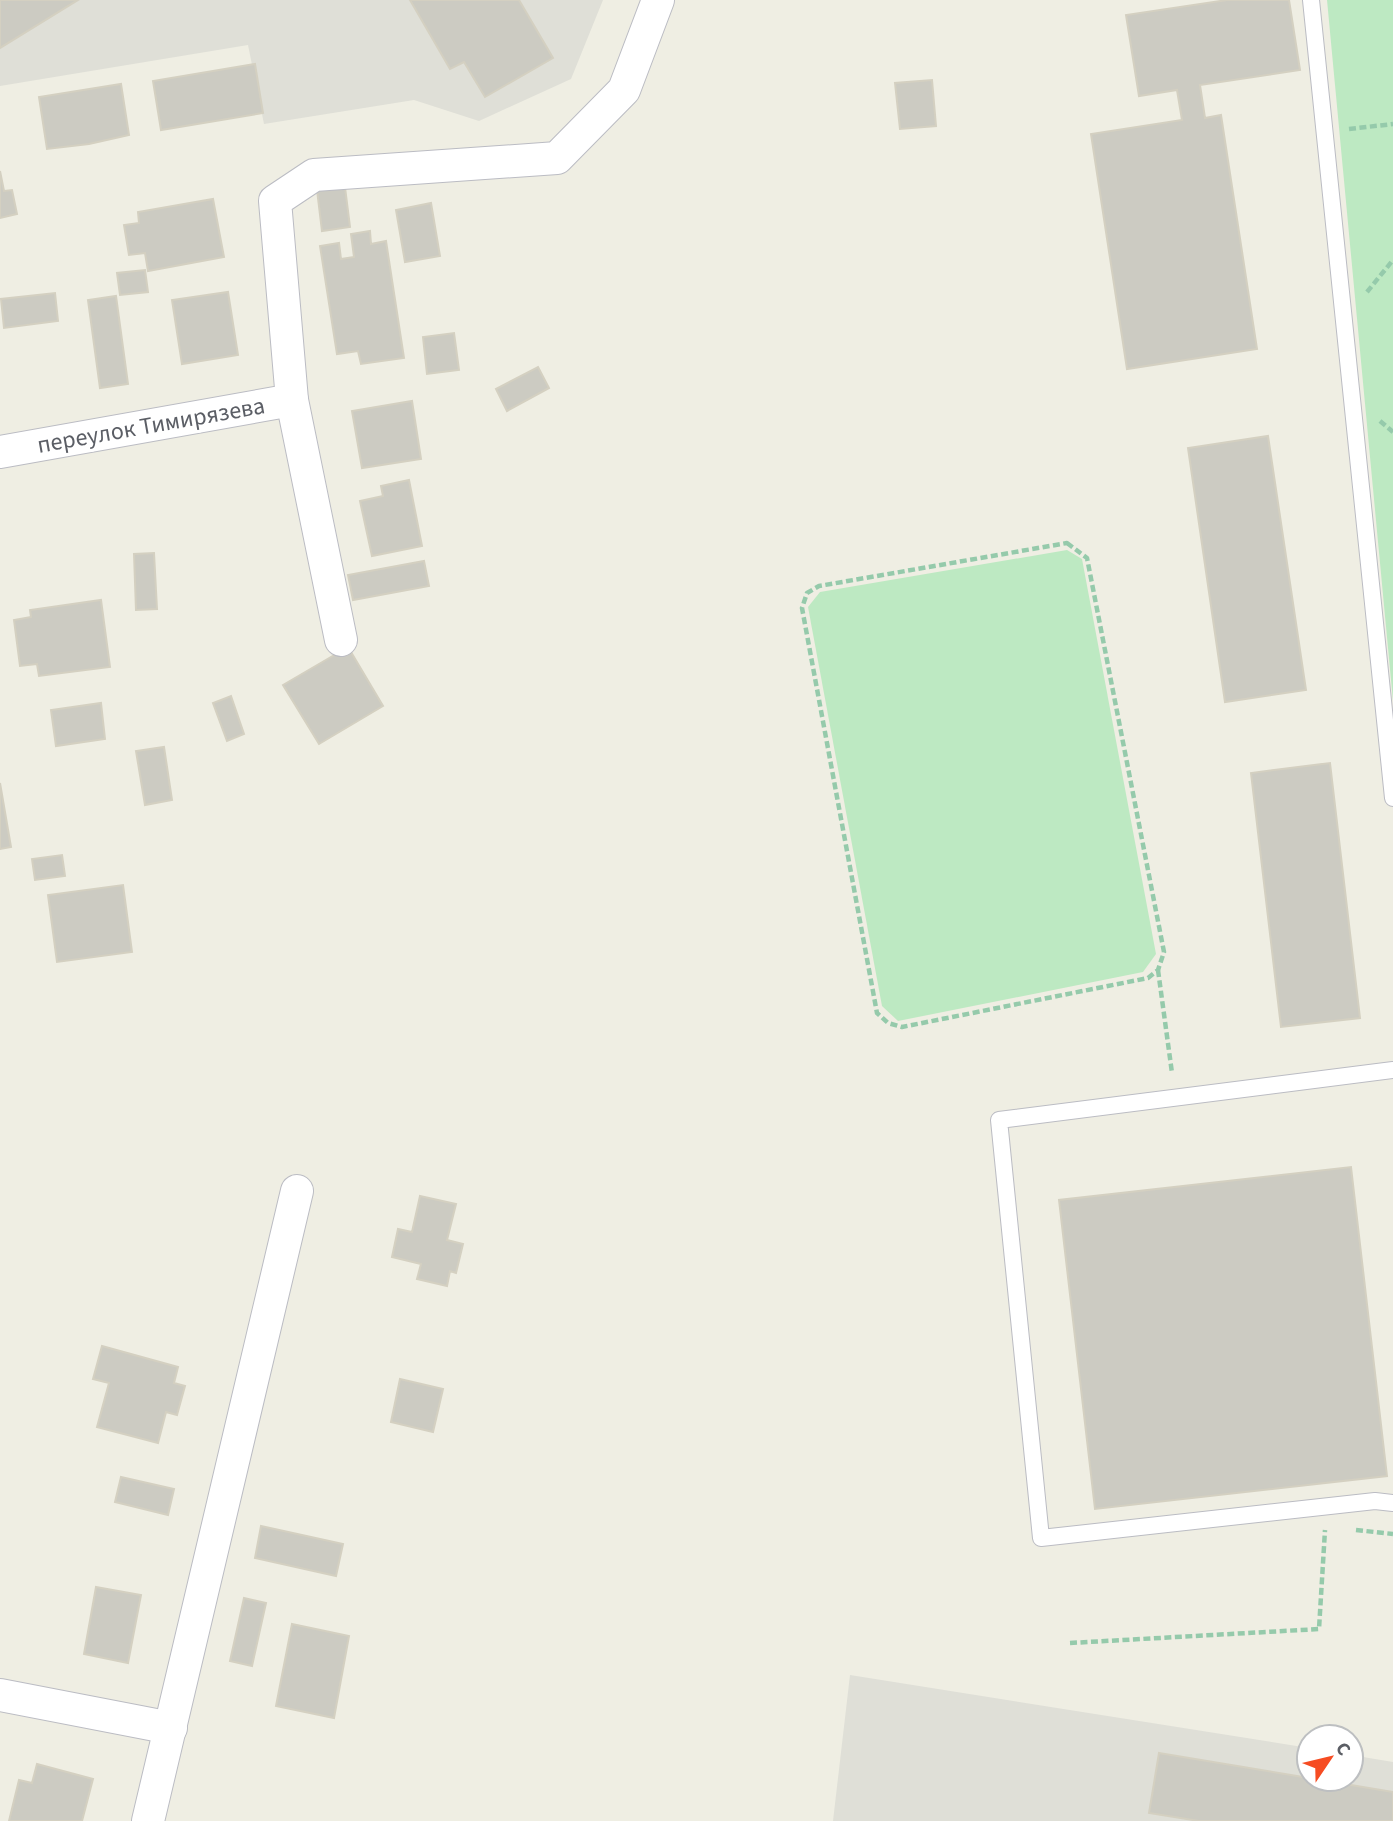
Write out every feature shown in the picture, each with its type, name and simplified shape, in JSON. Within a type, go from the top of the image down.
[{"type":"street","name":"переулок Тимирязева","points":[[0,452],[292,400],[275,201],[314,175],[557,158],[624,90],[658,0]]},
{"type":"street","points":[[292,400],[341,639]]},
{"type":"street","points":[[148,1821],[297,1191]]},
{"type":"street","points":[[0,1695],[171,1728]]},
{"type":"lane","points":[[1311,0],[1393,798]]},
{"type":"lane","points":[[1393,1070],[999,1121],[1041,1538],[1375,1501],[1393,1503]]},
{"type":"path","points":[[1325,131],[1393,124]]},
{"type":"path","points":[[1158,970],[1148,978],[902,1027],[888,1023],[877,1013],[802,608],[807,593],[819,586],[1067,543],[1087,558],[1164,952],[1158,970],[1175,1098]]},
{"type":"path","points":[[1070,1643],[1320,1629],[1325,1528],[1339,1529]]},
{"type":"path","points":[[1352,1530],[1393,1534]]},
{"type":"shaded area","points":[[0,0],[603,0],[571,79],[479,121],[414,100],[264,124],[248,45],[0,86]]},
{"type":"shaded area","points":[[850,1675],[1295,1746],[1295,1793],[1365,1793],[1365,1757],[1393,1762],[1393,1821],[833,1821]]},
{"type":"green space","points":[[1327,0],[1393,0],[1393,701]]},
{"type":"green space","points":[[1067,550],[1082,559],[1156,954],[1143,972],[898,1021],[882,1006],[808,607],[820,592]]},
{"type":"building","points":[[0,0],[78,0],[0,48]]},
{"type":"building","points":[[410,0],[519,0],[553,58],[485,97],[464,62],[450,69]]},
{"type":"building","points":[[1227,0],[1289,0],[1300,70],[1200,85],[1205,118],[1221,115],[1257,349],[1127,369],[1091,134],[1182,120],[1177,90],[1139,96],[1126,15]]},
{"type":"building","points":[[255,64],[263,113],[161,130],[153,81]]},
{"type":"building","points":[[932,80],[936,126],[900,129],[895,83]]},
{"type":"building","points":[[121,84],[129,135],[89,144],[47,149],[39,97]]},
{"type":"building","points":[[0,171],[4,191],[12,190],[17,214],[0,218]]},
{"type":"building","points":[[345,187],[350,227],[322,231],[317,190]]},
{"type":"building","points":[[213,199],[224,257],[148,271],[145,253],[129,255],[124,225],[139,223],[138,212]]},
{"type":"building","points":[[431,203],[440,256],[405,262],[396,210]]},
{"type":"building","points":[[370,231],[371,244],[386,241],[404,358],[361,364],[358,351],[337,354],[320,246],[339,243],[341,259],[354,257],[351,234]]},
{"type":"building","points":[[145,270],[148,292],[120,295],[117,273]]},
{"type":"building","points":[[228,292],[238,355],[182,364],[172,300]]},
{"type":"building","points":[[55,293],[58,321],[4,328],[1,299]]},
{"type":"building","points":[[116,296],[128,384],[100,388],[88,300]]},
{"type":"building","points":[[454,333],[459,370],[427,374],[423,337]]},
{"type":"building","points":[[538,367],[549,388],[507,411],[496,389]]},
{"type":"building","points":[[412,401],[421,459],[362,468],[352,411]]},
{"type":"building","points":[[1268,436],[1306,690],[1225,702],[1188,448]]},
{"type":"building","points":[[409,480],[422,546],[372,556],[360,501],[383,496],[381,486]]},
{"type":"building","points":[[154,553],[157,609],[136,610],[134,554]]},
{"type":"building","points":[[424,561],[429,586],[353,600],[348,575]]},
{"type":"building","points":[[101,600],[110,667],[39,676],[37,664],[20,666],[14,620],[31,617],[30,610]]},
{"type":"building","points":[[348,647],[383,706],[319,744],[283,685]]},
{"type":"building","points":[[231,696],[244,734],[227,741],[213,703]]},
{"type":"building","points":[[101,703],[105,739],[56,746],[51,710]]},
{"type":"building","points":[[164,747],[172,800],[145,805],[136,751]]},
{"type":"building","points":[[1330,763],[1360,1018],[1281,1027],[1251,773]]},
{"type":"building","points":[[0,783],[11,847],[0,849]]},
{"type":"building","points":[[62,855],[65,876],[35,880],[32,859]]},
{"type":"building","points":[[123,885],[132,952],[57,962],[48,895]]},
{"type":"building","points":[[1351,1167],[1387,1476],[1095,1509],[1059,1200]]},
{"type":"building","points":[[420,1196],[456,1204],[447,1240],[463,1244],[456,1273],[450,1271],[447,1286],[417,1279],[421,1264],[392,1257],[398,1229],[412,1232]]},
{"type":"building","points":[[102,1346],[178,1367],[174,1383],[185,1386],[177,1415],[166,1412],[158,1443],[97,1427],[109,1383],[93,1379]]},
{"type":"building","points":[[400,1379],[443,1389],[433,1432],[391,1422]]},
{"type":"building","points":[[121,1477],[174,1489],[168,1515],[115,1502]]},
{"type":"building","points":[[261,1526],[343,1544],[336,1576],[255,1558]]},
{"type":"building","points":[[96,1587],[141,1595],[128,1663],[84,1654]]},
{"type":"building","points":[[244,1598],[266,1603],[252,1666],[230,1661]]},
{"type":"building","points":[[292,1624],[349,1636],[334,1718],[276,1706]]},
{"type":"building","points":[[1159,1753],[1295,1776],[1295,1793],[1365,1793],[1365,1787],[1393,1792],[1393,1821],[1199,1821],[1149,1813]]},
{"type":"building","points":[[37,1764],[93,1779],[82,1821],[9,1821],[19,1780],[32,1783]]}]
